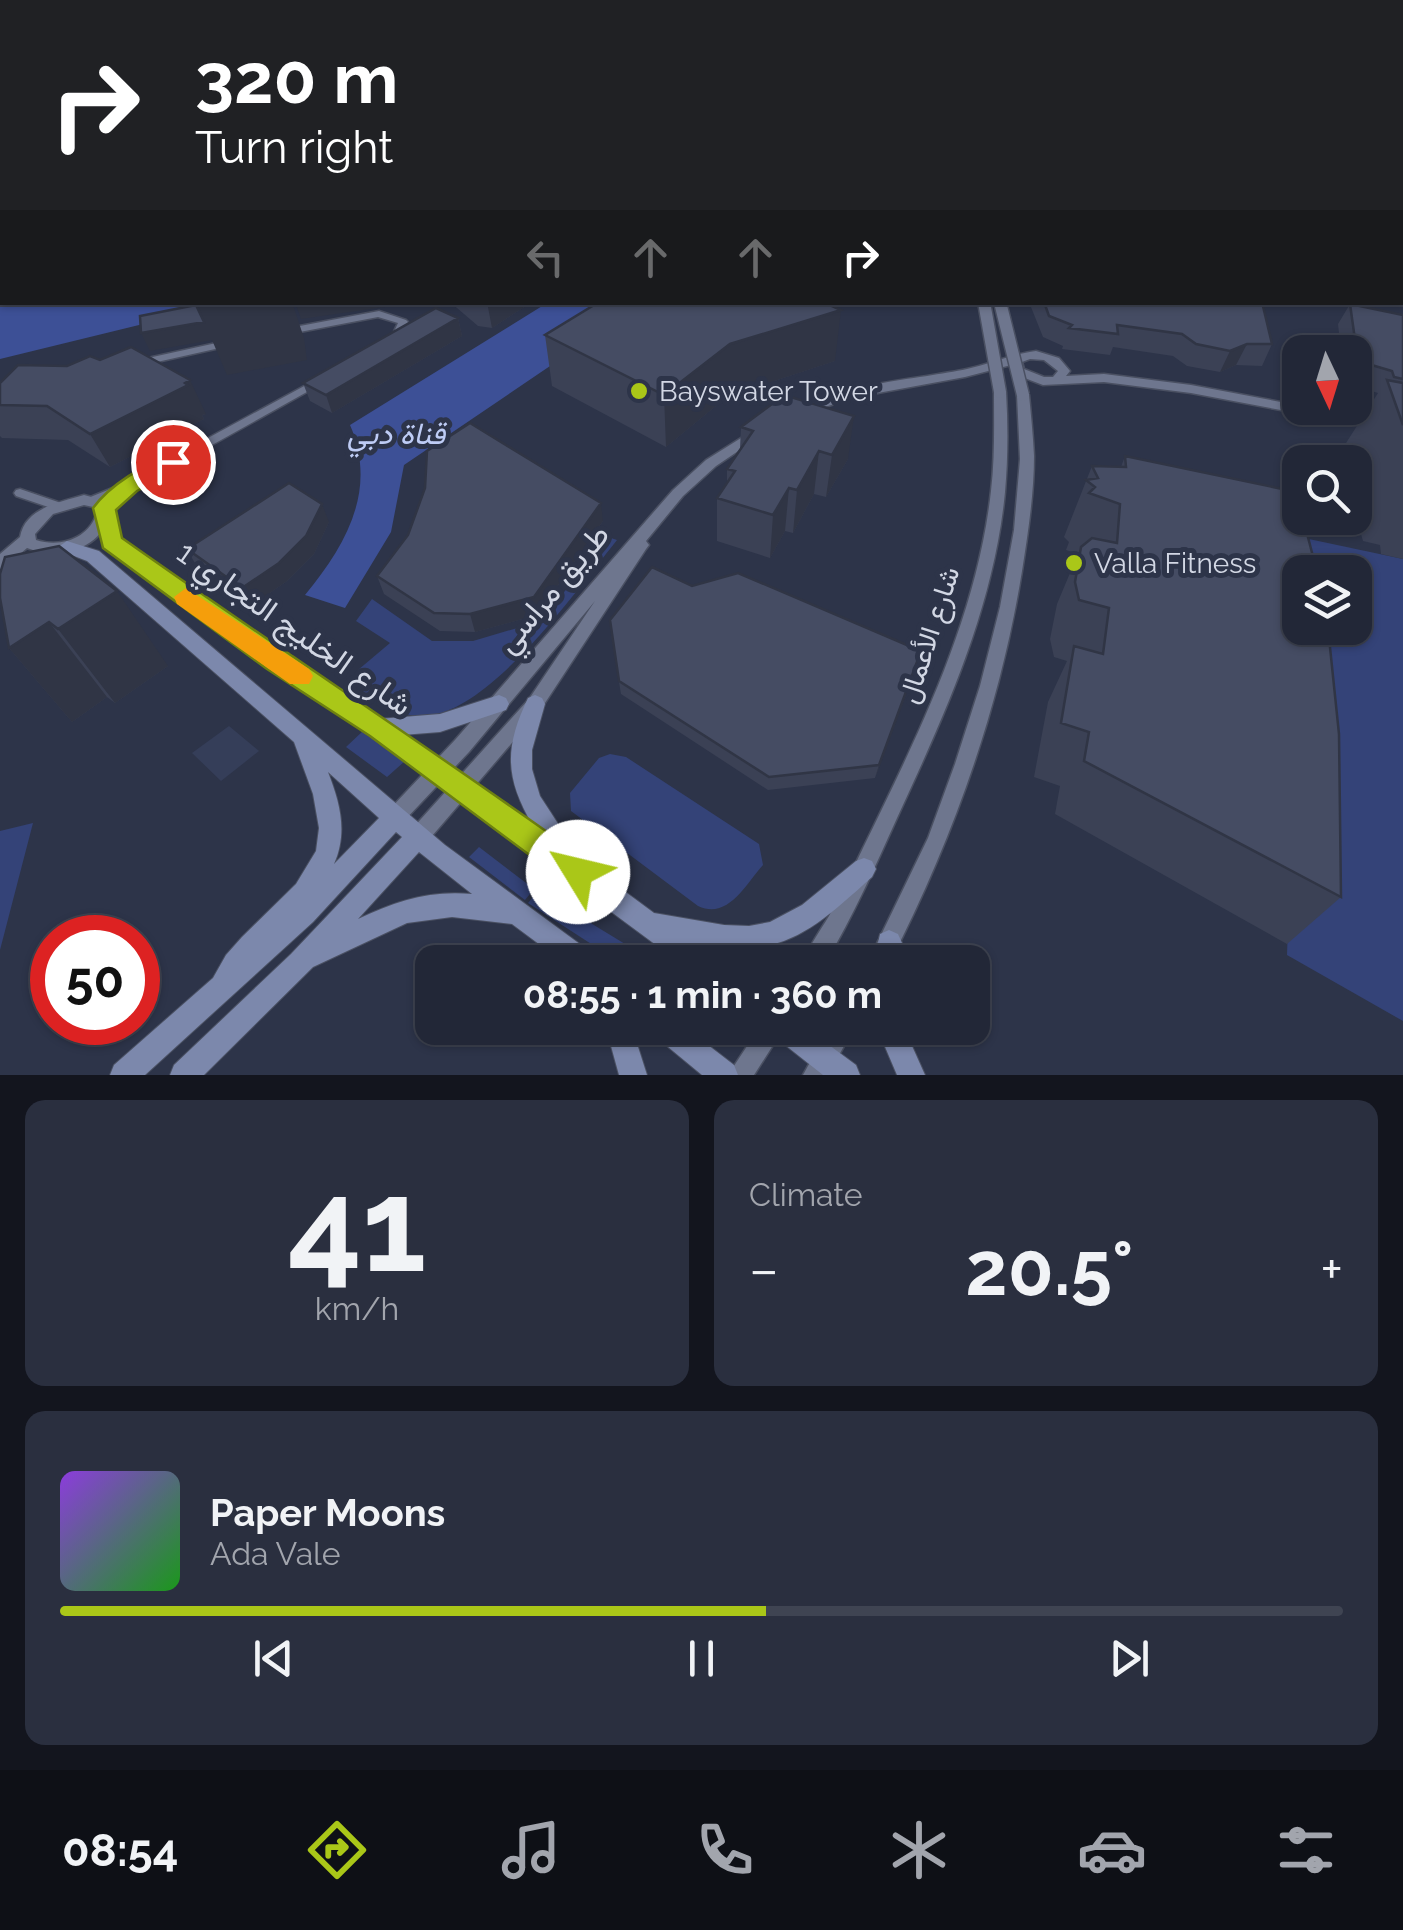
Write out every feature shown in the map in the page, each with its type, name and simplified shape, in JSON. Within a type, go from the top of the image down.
[{"type":"main road","name":"شارع الخليج التجاري 1","points":[[100,510],[117,548],[276,662],[380,727],[677,945]]},
{"type":"main road","points":[[67,546],[93,556],[419,836],[560,945]]},
{"type":"main road","points":[[380,727],[440,723],[498,704]]},
{"type":"main road","points":[[535,704],[520,744],[519,774],[527,797],[578,872]]},
{"type":"main road","points":[[220,992],[234,960],[297,900],[316,877],[328,850],[328,806],[303,738]]},
{"type":"main road","name":"طريق مراسي","points":[[124,1075],[304,914],[396,816]]},
{"type":"main road","name":"طريق مراسي","points":[[184,1075],[300,962],[419,836]]},
{"type":"main road","points":[[649,924],[728,941],[762,939],[807,919],[864,869]]},
{"type":"main road","points":[[300,962],[410,907],[455,902],[522,916]]},
{"type":"main road","points":[[624,1045],[632,1075]]},
{"type":"main road","points":[[686,1045],[724,1075]]},
{"type":"main road","points":[[802,1045],[828,1069]]},
{"type":"main road","points":[[898,1045],[911,1075]]},
{"type":"street","name":"شارع الأعمال","points":[[823,945],[924,745],[981,580],[1001,459],[1000,392],[985,305]]},
{"type":"street","points":[[890,945],[942,830],[1005,616],[1027,461],[1023,395],[1001,305]]},
{"type":"street","points":[[275,334],[379,314],[400,319],[402,332],[378,348]]},
{"type":"street","points":[[148,361],[248,339]]},
{"type":"street","points":[[786,417],[881,385],[977,370],[1038,354],[1120,379],[1403,429]]},
{"type":"street","points":[[1019,358],[1016,368],[1027,378]]},
{"type":"street","points":[[1057,361],[1064,371],[1058,379]]},
{"type":"street","points":[[977,370],[1027,378],[1120,379]]},
{"type":"street","points":[[0,564],[34,544],[67,546],[86,539],[100,510],[129,486],[330,374]]},
{"type":"street","points":[[649,528],[711,463],[770,425]]},
{"type":"street","points":[[20,493],[37,508],[100,510]]},
{"type":"street","points":[[34,544],[29,526],[37,508]]},
{"type":"street","name":"طريق مراسي","points":[[396,816],[649,528]]},
{"type":"street","name":"طريق مراسي","points":[[419,836],[535,704],[588,630],[649,528]]},
{"type":"street","points":[[740,1075],[760,1045]]},
{"type":"street","points":[[828,1069],[836,1045]]},
{"type":"shaded area","points":[[1257,528],[1403,559],[1403,1021],[1287,955],[1291,837]]},
{"type":"shaded area","points":[[608,537],[617,540],[557,615],[482,690],[456,707],[423,716],[397,712],[365,697],[358,670],[390,643],[356,621],[372,599],[432,641],[473,641],[541,621]]},
{"type":"shaded area","points":[[229,726],[259,751],[221,781],[192,753]]},
{"type":"shaded area","points":[[364,730],[405,761],[387,777],[346,747]]},
{"type":"shaded area","points":[[610,754],[626,757],[759,844],[763,865],[735,898],[718,908],[698,906],[571,811],[570,793],[599,758]]},
{"type":"shaded area","points":[[33,823],[0,950],[0,831]]},
{"type":"shaded area","points":[[479,847],[534,889],[525,900],[469,857]]},
{"type":"shaded area","points":[[538,891],[627,945],[593,945],[528,903]]},
{"type":"water","points":[[0,305],[221,305],[0,359]]},
{"type":"water","name":"قناة دبي","points":[[544,305],[640,305],[404,465],[391,532],[345,608],[305,595],[345,536],[359,494],[358,449],[350,425]]},
{"type":"building","points":[[196,305],[204,322],[141,333],[140,316]]},
{"type":"building","points":[[594,305],[830,305],[841,310],[730,344],[664,395],[545,335]]},
{"type":"building","points":[[1045,305],[1263,305],[1272,344],[1247,344],[1230,351],[1196,344],[1182,334],[1117,325],[1118,334],[1069,328],[1072,325],[1049,316]]},
{"type":"building","points":[[1350,305],[1403,315],[1403,379],[1394,377],[1392,371],[1372,365],[1372,335],[1354,335]]},
{"type":"building","points":[[436,308],[458,318],[326,395],[303,383]]},
{"type":"building","points":[[131,347],[190,380],[185,383],[188,385],[90,434],[47,406],[0,405],[0,383],[18,365],[67,366],[90,356],[100,360]]},
{"type":"building","points":[[1387,380],[1403,383],[1403,425]]},
{"type":"building","points":[[784,395],[854,416],[832,455],[819,451],[797,490],[789,488],[773,515],[717,498],[735,471],[727,469],[753,431],[741,427]]},
{"type":"building","points":[[470,423],[601,503],[534,597],[470,614],[434,613],[377,576],[408,535],[425,488],[427,451]]},
{"type":"building","points":[[1125,456],[1282,489],[1282,535],[1307,535],[1313,555],[1282,555],[1282,645],[1330,645],[1339,734],[1341,897],[1084,761],[1089,732],[1061,723],[1074,646],[1103,654],[1109,608],[1079,600],[1075,582],[1081,547],[1092,538],[1117,543],[1120,504],[1089,493],[1095,487],[1086,480],[1098,478],[1092,466],[1126,467]]},
{"type":"building","points":[[289,483],[322,504],[306,536],[279,563],[242,588],[187,549]]},
{"type":"building","points":[[59,546],[117,591],[58,629],[49,622],[9,648],[0,598],[5,557]]},
{"type":"building","points":[[652,567],[692,586],[738,573],[921,651],[879,765],[769,777],[619,681],[610,620]]},
{"type":"slow traffic","points":[[186,597],[300,676]]},
{"type":"place","name":"Bayswater Tower","points":[[639,391]]},
{"type":"place","name":"Valla Fitness","points":[[1074,563]]},
{"type":"route","points":[[173,462],[129,486],[104,508],[107,536],[117,548],[276,662],[380,727],[578,872]]}]
